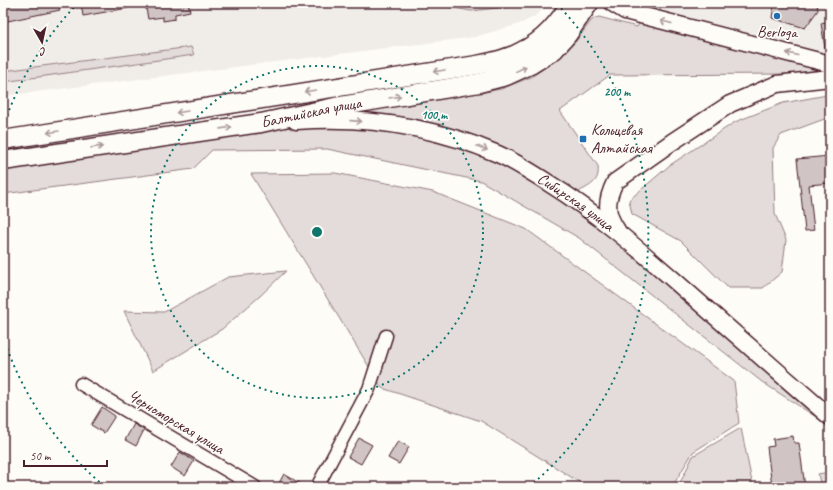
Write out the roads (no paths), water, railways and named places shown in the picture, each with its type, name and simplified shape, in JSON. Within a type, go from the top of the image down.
[{"type":"main road","name":"Балтийская улица","points":[[3,140],[477,65],[500,60],[523,51],[541,38],[557,23],[570,3]]},
{"type":"main road","name":"Балтийская улица","points":[[3,161],[261,123],[335,107],[479,83],[506,76],[532,64],[554,50],[568,34],[589,3]]},
{"type":"main road","points":[[612,3],[625,12],[830,64]]},
{"type":"main road","points":[[619,233],[613,225],[607,202],[615,182],[730,104],[777,84],[830,78]]},
{"type":"main road","name":"Сибирская улица","points":[[261,123],[336,120],[374,122],[404,126],[462,140],[499,154],[533,173],[577,201],[619,233],[830,417]]},
{"type":"street","points":[[317,487],[368,389],[386,336]]},
{"type":"street","name":"Черноморская улица","points":[[81,384],[255,487]]},
{"type":"place","name":"Berloga","points":[[777,16]]},
{"type":"place","name":"Кольцевая Алтайская","points":[[583,139]]}]
